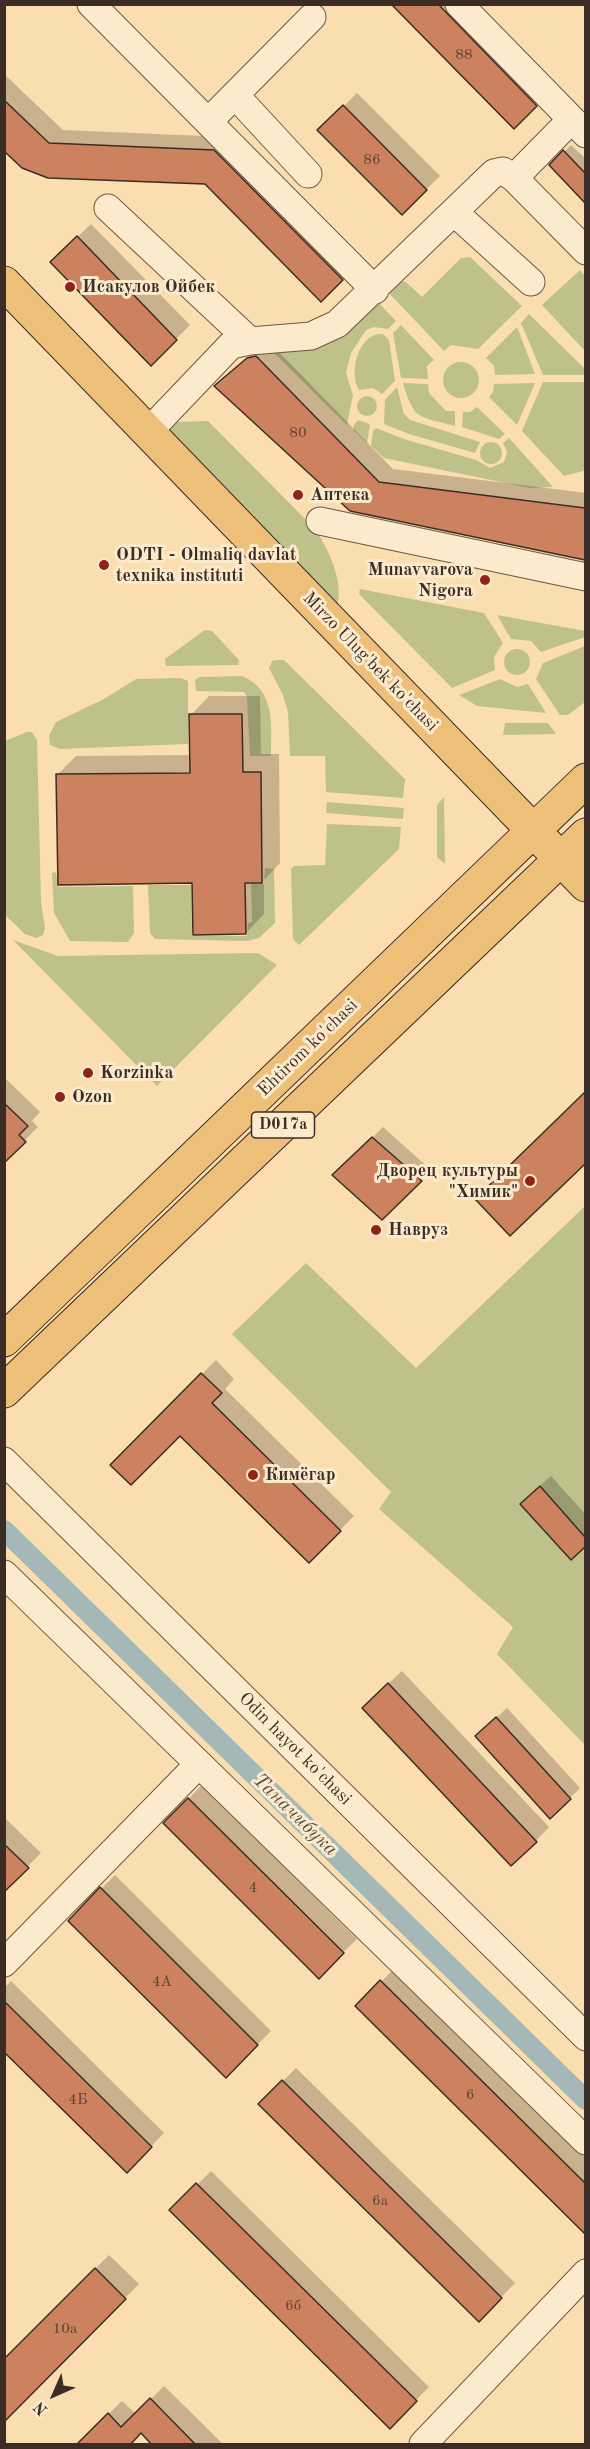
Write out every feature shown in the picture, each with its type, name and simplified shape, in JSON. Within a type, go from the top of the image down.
[{"type":"main road","name":"Mirzo Ulug'bek ko'chasi","points":[[4,283],[585,885]]},
{"type":"main road","name":"Ehtirom ko'chasi","points":[[4,1340],[534,832],[585,780]]},
{"type":"main road","name":"D017a","points":[[4,1391],[585,835]]},
{"type":"street","points":[[91,4],[375,290]]},
{"type":"street","points":[[459,4],[578,127],[514,178]]},
{"type":"street","points":[[208,122],[312,17]]},
{"type":"street","points":[[235,95],[308,174]]},
{"type":"street","points":[[148,432],[231,345],[250,341],[311,336],[337,324],[497,171],[503,171],[514,178],[585,251]]},
{"type":"street","points":[[108,208],[250,341]]},
{"type":"street","points":[[454,213],[531,282]]},
{"type":"street","points":[[320,521],[585,577]]},
{"type":"street","name":"Odin hayot ko'chasi","points":[[4,1461],[585,2037]]},
{"type":"street","points":[[4,1575],[585,2141]]},
{"type":"street","points":[[4,1964],[199,1764]]},
{"type":"street","points":[[423,2445],[585,2273]]},
{"type":"green space","points":[[470,257],[522,306],[478,349],[451,345],[444,351],[386,290],[397,281],[406,282],[422,297],[461,258]]},
{"type":"green space","points":[[580,270],[585,276],[585,351],[542,305]]},
{"type":"green space","points":[[376,300],[396,321],[388,329],[374,327],[366,330],[351,353],[346,373],[353,395],[347,425],[267,346]]},
{"type":"green space","points":[[529,314],[585,369],[585,375],[543,375],[521,323]]},
{"type":"green space","points":[[401,325],[434,360],[427,366],[428,379],[401,378],[393,333]]},
{"type":"green space","points":[[517,327],[535,374],[495,375],[494,366],[486,358]]},
{"type":"green space","points":[[383,334],[389,340],[395,381],[382,394],[373,388],[359,390],[355,375],[360,349],[371,337]]},
{"type":"green space","points":[[461,362],[474,367],[479,380],[474,393],[461,398],[448,393],[443,380],[448,367]]},
{"type":"green space","points":[[543,382],[585,382],[586,470],[564,476],[522,431]]},
{"type":"green space","points":[[403,383],[428,384],[429,393],[446,411],[455,411],[455,426],[426,418],[415,411]]},
{"type":"green space","points":[[535,383],[517,425],[489,397],[493,392],[494,384]]},
{"type":"green space","points":[[397,387],[404,414],[410,420],[480,442],[475,453],[409,434],[384,424],[385,400]]},
{"type":"green space","points":[[367,396],[374,399],[377,406],[374,413],[367,416],[360,413],[357,406],[360,399]]},
{"type":"green space","points":[[477,407],[505,434],[499,439],[462,427],[463,412],[470,412]]},
{"type":"green space","points":[[358,420],[370,424],[367,443],[354,431],[353,426]]},
{"type":"green space","points":[[208,421],[316,530],[326,547],[337,577],[339,597],[337,607],[161,428],[175,422]]},
{"type":"green space","points":[[376,428],[404,439],[476,460],[490,468],[504,462],[507,452],[503,443],[509,438],[553,487],[530,488],[384,458],[371,446],[373,431]]},
{"type":"green space","points":[[491,442],[499,445],[502,453],[499,461],[491,464],[483,461],[480,453],[483,445]]},
{"type":"green space","points":[[360,589],[484,613],[503,643],[494,657],[495,670],[452,688],[359,594]]},
{"type":"green space","points":[[497,615],[585,631],[585,637],[541,652],[531,641],[511,639]]},
{"type":"green space","points":[[205,630],[212,631],[239,660],[238,665],[166,666],[165,659]]},
{"type":"green space","points":[[585,646],[585,702],[568,715],[560,715],[536,679],[543,663]]},
{"type":"green space","points":[[517,649],[526,653],[530,662],[526,671],[517,675],[508,671],[504,662],[508,653]]},
{"type":"green space","points":[[284,660],[405,779],[403,798],[326,792],[325,756],[290,756],[288,712],[283,695],[269,668],[272,661]]},
{"type":"green space","points":[[242,676],[253,682],[266,699],[271,721],[271,756],[250,756],[247,697],[244,692],[196,691],[195,680],[199,677]]},
{"type":"green space","points":[[181,678],[188,681],[188,744],[60,749],[50,745],[49,736],[56,722],[104,699],[136,679]]},
{"type":"green space","points":[[500,679],[517,687],[528,684],[546,713],[477,706],[459,695]]},
{"type":"green space","points":[[505,723],[548,723],[556,734],[503,735]]},
{"type":"green space","points":[[32,732],[37,740],[41,902],[45,928],[43,935],[36,938],[25,934],[4,914],[5,741]]},
{"type":"green space","points":[[444,797],[445,864],[437,857],[437,805]]},
{"type":"green space","points":[[327,802],[404,808],[403,819],[326,813]]},
{"type":"green space","points":[[327,824],[401,827],[399,849],[299,945],[293,939],[291,869],[294,866],[325,865]]},
{"type":"green space","points":[[265,868],[274,869],[275,923],[259,938],[247,941],[155,939],[150,933],[148,885],[191,885],[192,936],[247,936],[248,923],[252,922],[251,884],[264,884]]},
{"type":"green space","points":[[56,872],[58,887],[133,886],[134,933],[128,942],[70,941],[54,913],[52,873]]},
{"type":"green space","points":[[13,940],[58,956],[258,953],[277,965],[157,1086]]},
{"type":"green space","points":[[585,1206],[585,1745],[497,1654],[513,1627],[379,1509],[391,1492],[232,1334],[306,1263],[416,1368]]},
{"type":"building","points":[[391,4],[438,4],[537,106],[514,129]]},
{"type":"building","points":[[4,100],[49,143],[214,150],[343,280],[321,302],[205,184],[48,178],[22,168],[4,151]]},
{"type":"building","points":[[343,105],[427,190],[402,215],[317,130]]},
{"type":"building","points":[[563,150],[585,173],[585,203],[549,165]]},
{"type":"building","points":[[77,236],[177,340],[151,366],[50,262]]},
{"type":"building","points":[[256,356],[379,482],[585,508],[585,560],[350,511],[214,386],[247,358]]},
{"type":"building","points":[[189,714],[242,714],[243,772],[261,772],[262,883],[245,883],[246,934],[193,935],[192,883],[58,885],[56,774],[190,773]]},
{"type":"building","name":"Дворец культуры \"Химик\"","points":[[585,1092],[585,1164],[510,1236],[475,1199]]},
{"type":"building","points":[[4,1103],[28,1126],[19,1135],[26,1142],[4,1163]]},
{"type":"building","points":[[372,1137],[422,1181],[382,1220],[332,1175]]},
{"type":"building","name":"Кимёгар","points":[[201,1373],[222,1393],[212,1403],[341,1531],[309,1563],[180,1436],[131,1485],[110,1465]]},
{"type":"building","points":[[540,1486],[585,1537],[585,1547],[571,1560],[520,1504]]},
{"type":"building","points":[[388,1683],[537,1842],[511,1866],[362,1708]]},
{"type":"building","points":[[496,1717],[571,1799],[550,1819],[475,1736]]},
{"type":"building","points":[[188,1798],[344,1953],[319,1979],[163,1823]]},
{"type":"building","points":[[4,1844],[29,1868],[4,1892]]},
{"type":"building","points":[[100,1887],[258,2045],[226,2078],[68,1921]]},
{"type":"building","points":[[380,1980],[585,2183],[585,2234],[355,2006]]},
{"type":"building","points":[[4,2001],[152,2147],[127,2173],[4,2052]]},
{"type":"building","points":[[282,2080],[502,2298],[479,2322],[258,2104]]},
{"type":"building","points":[[196,2183],[417,2401],[390,2429],[169,2210]]},
{"type":"building","points":[[95,2268],[126,2299],[4,2422],[4,2359]]},
{"type":"building","points":[[150,2398],[196,2445],[152,2445],[141,2433],[130,2445],[76,2445],[108,2413],[121,2427]]},
{"type":"waterway","name":"Таначибука","points":[[4,1530],[586,2100]]},
{"type":"place","name":"Исакулов Ойбек","points":[[70,287]]},
{"type":"place","name":"Аптека","points":[[298,495]]},
{"type":"place","name":"ODTI - Olmaliq davlat texnika instituti","points":[[104,565]]},
{"type":"place","name":"Munavvarova Nigora","points":[[485,580]]},
{"type":"place","name":"Korzinka","points":[[88,1073]]},
{"type":"place","name":"Ozon","points":[[60,1097]]},
{"type":"place","name":"Дворец культуры \"Химик\"","points":[[530,1181]]},
{"type":"place","name":"Навруз","points":[[376,1230]]},
{"type":"place","name":"Кимёгар","points":[[253,1475]]}]
